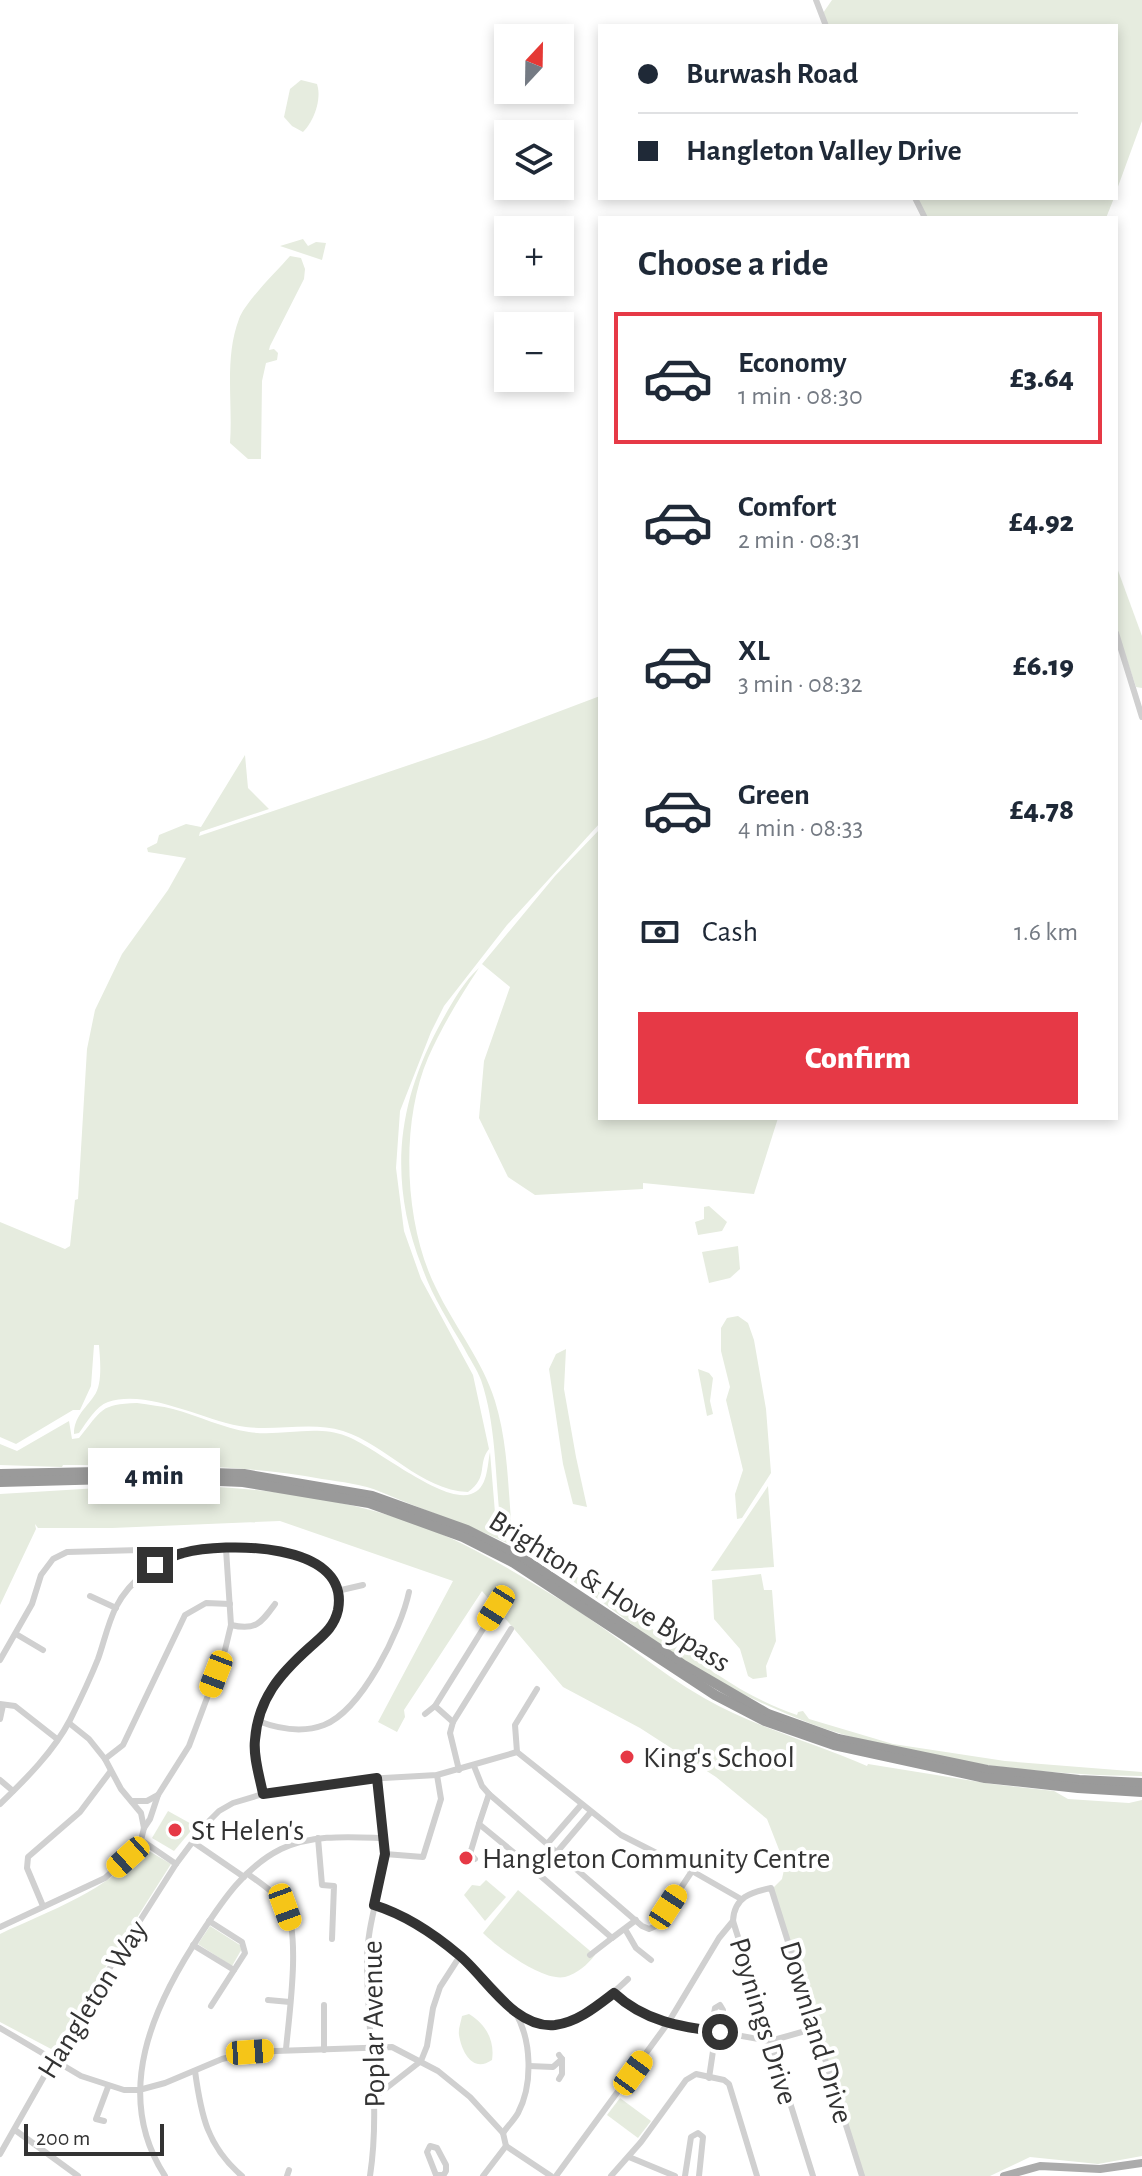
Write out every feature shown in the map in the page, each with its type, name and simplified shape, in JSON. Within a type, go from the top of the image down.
[{"type":"highway","name":"Brighton & Hove Bypass","points":[[0,1473],[148,1471],[244,1474],[372,1496],[467,1530],[519,1556],[682,1664],[768,1714],[838,1739],[987,1770],[1142,1783]]},
{"type":"highway","name":"Brighton & Hove Bypass","points":[[0,1485],[149,1478],[243,1482],[369,1503],[463,1537],[514,1563],[715,1695],[765,1721],[834,1745],[985,1778],[1142,1792]]},
{"type":"main road","points":[[1004,2176],[1040,2166],[1100,2169],[1142,2163]]},
{"type":"street","points":[[816,0],[825,24]]},
{"type":"street","points":[[1118,639],[1142,717]]},
{"type":"street","points":[[0,1804],[69,1723],[116,1608],[134,1580],[155,1565],[182,1553],[262,1547],[291,1553],[314,1564],[330,1577],[337,1591],[339,1606],[334,1624],[281,1673],[271,1688],[258,1721],[254,1743],[263,1794]]},
{"type":"street","points":[[0,1927],[105,1878],[141,1840],[158,1795],[189,1746],[225,1650],[231,1625],[226,1549]]},
{"type":"street","points":[[0,1660],[32,1604],[41,1575],[53,1559],[67,1552],[140,1550],[155,1565]]},
{"type":"street","points":[[337,1591],[363,1585]]},
{"type":"street","points":[[258,1721],[278,1729],[299,1729],[324,1725],[341,1714],[358,1695],[397,1630],[409,1592]]},
{"type":"street","points":[[90,1596],[116,1608]]},
{"type":"street","points":[[105,1759],[123,1745],[177,1626],[185,1615],[206,1603],[230,1604]]},
{"type":"street","points":[[231,1625],[251,1628],[275,1604]]},
{"type":"street","points":[[425,1714],[435,1706],[496,1608]]},
{"type":"street","points":[[459,1770],[450,1733],[453,1722],[511,1629]]},
{"type":"street","points":[[16,1634],[43,1650]]},
{"type":"street","points":[[537,1689],[515,1725],[517,1752],[621,1835],[741,1899]]},
{"type":"street","points":[[0,1719],[1,1704],[15,1706],[57,1739]]},
{"type":"street","points":[[435,1706],[453,1722]]},
{"type":"street","points":[[69,1723],[89,1739],[105,1759],[110,1772],[141,1813],[144,1828]]},
{"type":"street","name":"Hangleton Way","points":[[0,2154],[53,2059],[176,1864],[219,1811],[233,1803],[263,1794],[377,1778],[437,1775],[517,1752]]},
{"type":"street","points":[[474,1766],[489,1794],[649,1929],[656,1926],[692,1871]]},
{"type":"street","points":[[43,1906],[27,1868],[28,1857],[80,1812],[110,1772]]},
{"type":"street","points":[[385,1854],[423,1857],[441,1799],[437,1775]]},
{"type":"street","name":"Poplar Avenue","points":[[370,2176],[375,2097],[367,1960],[385,1854],[377,1778]]},
{"type":"street","points":[[0,1780],[13,1791]]},
{"type":"street","points":[[475,1859],[470,1854],[489,1794]]},
{"type":"street","points":[[132,1801],[147,1801],[158,1795]]},
{"type":"street","points":[[479,1824],[535,1870],[581,1805]]},
{"type":"street","points":[[552,1847],[590,1813]]},
{"type":"street","points":[[165,2176],[146,2138],[139,2090],[147,2045],[159,2005],[193,1945],[228,1892],[283,1849],[318,1838],[384,1838]]},
{"type":"street","points":[[318,1838],[322,1885],[334,1886],[332,1939]]},
{"type":"street","points":[[141,1840],[176,1864]]},
{"type":"street","points":[[193,1842],[274,1894],[285,1907],[291,1923],[286,2049]]},
{"type":"street","points":[[536,1872],[612,1938]]},
{"type":"street","name":"Poynings Drive","points":[[771,1888],[749,1893],[741,1899],[733,1912],[733,1921],[813,2176]]},
{"type":"street","name":"Downland Drive","points":[[771,1888],[862,2176]]},
{"type":"street","points":[[374,1905],[401,1915],[429,1931],[460,1956],[515,2012],[534,2021],[553,2025],[585,2014],[628,1979]]},
{"type":"street","points":[[590,1955],[636,1920]]},
{"type":"street","points":[[209,1921],[245,1947],[245,1953],[211,2006]]},
{"type":"street","points":[[0,2028],[108,2087],[139,2090],[222,2059],[250,2052],[392,2047],[438,2071],[470,2097],[503,2133],[506,2146],[554,2176],[668,2023],[719,1938],[733,1921]]},
{"type":"street","points":[[625,1929],[636,1948],[651,1960]]},
{"type":"street","points":[[719,1938],[737,1938]]},
{"type":"street","points":[[193,1945],[234,1970]]},
{"type":"street","points":[[375,2097],[421,2061],[440,1987],[460,1956]]},
{"type":"street","points":[[614,1993],[644,2015],[668,2023],[770,2041],[816,2028]]},
{"type":"street","points":[[268,2000],[290,2002]]},
{"type":"street","points":[[324,2005],[324,2050]]},
{"type":"street","points":[[503,2133],[517,2114],[529,2066],[523,2031],[515,2012]]},
{"type":"street","points":[[523,2031],[534,2021]]},
{"type":"street","points":[[709,2078],[716,2031]]},
{"type":"street","points":[[529,2066],[553,2067],[560,2076],[561,2057],[553,2067]]},
{"type":"street","points":[[195,2071],[208,2132],[217,2152],[242,2176]]},
{"type":"street","points":[[611,2176],[629,2157],[686,2080],[696,2074],[729,2084],[755,2176]]},
{"type":"street","points":[[104,2121],[96,2119],[108,2087]]},
{"type":"street","points":[[15,2130],[78,2176]]},
{"type":"street","points":[[685,2176],[691,2137],[698,2133],[703,2137],[699,2176]]},
{"type":"street","points":[[430,2146],[437,2148],[446,2165],[443,2176],[436,2175],[432,2169],[427,2152],[430,2146]]},
{"type":"street","points":[[483,2176],[506,2146]]},
{"type":"street","points":[[629,2157],[675,2176]]},
{"type":"shaded area","points":[[832,0],[1142,0],[1142,121],[1118,187],[1118,24],[827,24],[823,13]]},
{"type":"shaded area","points":[[301,80],[317,84],[318,90],[316,110],[303,132],[284,117],[290,89]]},
{"type":"shaded area","points":[[918,200],[1113,200],[1107,216],[926,216]]},
{"type":"shaded area","points":[[303,239],[308,246],[316,242],[326,243],[322,260],[280,246]]},
{"type":"shaded area","points":[[290,256],[301,258],[305,269],[304,279],[270,346],[269,350],[274,349],[278,353],[277,360],[266,363],[262,381],[261,459],[248,459],[230,443],[230,365],[234,334],[248,304]]},
{"type":"shaded area","points":[[1118,570],[1142,636],[1142,688],[1136,687],[1118,633]]},
{"type":"shaded area","points":[[598,697],[598,825],[507,925],[444,1006],[400,1111],[396,1168],[404,1231],[421,1279],[473,1375],[489,1449],[478,1481],[468,1492],[434,1484],[374,1446],[331,1428],[246,1427],[141,1399],[104,1404],[79,1433],[74,1434],[78,1418],[99,1385],[99,1345],[94,1345],[91,1386],[80,1410],[73,1410],[16,1444],[0,1437],[0,1222],[65,1249],[70,1246],[75,1200],[78,1199],[87,1049],[95,1010],[122,954],[168,890],[186,858],[148,852],[147,848],[157,843],[159,835],[186,824],[201,827],[245,755],[248,788],[269,809],[200,832],[199,836],[486,739]]},
{"type":"shaded area","points":[[598,831],[598,1120],[777,1120],[754,1194],[643,1183],[643,1189],[535,1195],[508,1177],[479,1118],[484,1061],[510,987],[482,964],[555,876]]},
{"type":"shaded area","points":[[479,968],[439,1035],[419,1084],[413,1112],[410,1174],[417,1235],[425,1263],[443,1302],[483,1372],[495,1401],[506,1461],[509,1523],[500,1518],[492,1431],[481,1380],[426,1278],[411,1236],[401,1175],[406,1116],[413,1087],[438,1028],[456,996]]},
{"type":"shaded area","points":[[709,1206],[727,1222],[722,1231],[698,1235],[695,1222],[704,1219],[704,1207]]},
{"type":"shaded area","points":[[738,1246],[740,1269],[730,1278],[709,1283],[702,1252]]},
{"type":"shaded area","points":[[738,1316],[748,1323],[754,1340],[766,1409],[771,1473],[742,1518],[737,1519],[735,1494],[743,1470],[726,1400],[730,1387],[721,1351],[721,1328],[727,1318]]},
{"type":"shaded area","points":[[566,1349],[564,1389],[587,1507],[573,1504],[563,1464],[549,1369],[556,1354]]},
{"type":"shaded area","points":[[698,1369],[713,1378],[710,1401],[713,1414],[707,1416]]},
{"type":"shaded area","points":[[137,1403],[173,1409],[249,1432],[322,1431],[346,1436],[427,1483],[459,1495],[471,1494],[481,1487],[490,1452],[496,1525],[509,1530],[658,1633],[666,1635],[676,1630],[676,1643],[733,1685],[764,1701],[797,1715],[803,1711],[809,1719],[893,1744],[1005,1761],[1142,1772],[1142,1776],[1008,1768],[914,1753],[826,1729],[762,1703],[701,1672],[576,1583],[517,1548],[367,1487],[290,1474],[225,1468],[0,1465],[0,1444],[17,1451],[69,1421],[72,1439],[79,1438],[103,1410]]},
{"type":"shaded area","points":[[149,1485],[282,1493],[349,1505],[413,1523],[493,1560],[569,1605],[670,1676],[724,1709],[867,1766],[1054,1791],[1068,1799],[1129,1803],[1142,1800],[1142,2156],[1098,2164],[1030,2157],[990,2176],[864,2176],[771,1890],[782,1879],[785,1865],[767,1819],[716,1777],[640,1728],[563,1687],[482,1591],[404,1710],[405,1717],[397,1732],[378,1722],[453,1581],[280,1521],[112,1528],[38,1528],[35,1524],[36,1529],[0,1605],[0,1494]]},
{"type":"shaded area","points":[[768,1486],[774,1567],[711,1571]]},
{"type":"shaded area","points":[[761,1574],[764,1590],[772,1590],[776,1641],[766,1666],[767,1677],[753,1679],[748,1676],[740,1649],[714,1619],[712,1580]]},
{"type":"shaded area","points":[[168,1811],[195,1826],[174,1851],[152,1838]]},
{"type":"shaded area","points":[[142,1847],[171,1864],[53,2050],[0,2022],[0,1934],[96,1887],[129,1862]]},
{"type":"shaded area","points":[[486,1880],[506,1897],[485,1921],[464,1895],[472,1885],[480,1886]]},
{"type":"shaded area","points":[[518,1890],[595,1955],[586,1965],[565,1977],[545,1974],[510,1955],[483,1933]]},
{"type":"shaded area","points":[[210,1926],[243,1947],[232,1966],[198,1944]]},
{"type":"shaded area","points":[[469,2014],[480,2023],[491,2040],[492,2060],[485,2063],[474,2063],[460,2042],[462,2016]]},
{"type":"shaded area","points":[[620,2098],[651,2121],[638,2138],[607,2115]]},
{"type":"place","name":"King's School","points":[[627,1757]]},
{"type":"place","name":"St Helen's","points":[[175,1830]]},
{"type":"place","name":"Hangleton Community Centre","points":[[466,1858]]},
{"type":"route","points":[[155,1565],[182,1553],[262,1547],[291,1553],[314,1564],[330,1577],[337,1591],[339,1606],[334,1624],[281,1673],[271,1688],[258,1721],[254,1743],[263,1794],[377,1778],[385,1854],[374,1905],[401,1915],[429,1931],[460,1956],[515,2012],[542,2024],[567,2022],[585,2014],[614,1993],[644,2015],[668,2023],[720,2032]]}]
